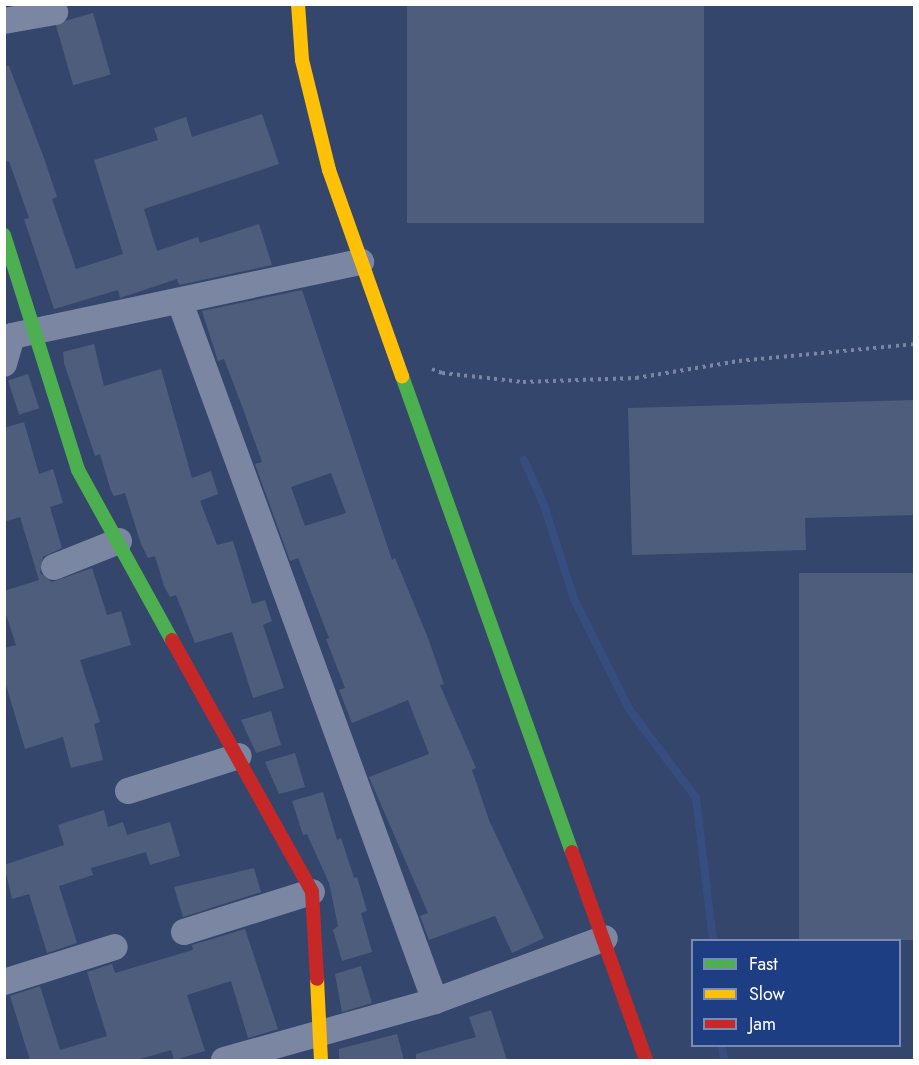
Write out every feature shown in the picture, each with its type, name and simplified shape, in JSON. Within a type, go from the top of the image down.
[{"type":"street","points":[[298,4],[304,69],[329,170],[605,938],[646,1060]]},
{"type":"street","points":[[4,21],[55,12]]},
{"type":"street","points":[[4,235],[37,333],[78,470],[239,756],[312,892],[321,1060]]},
{"type":"street","points":[[4,364],[12,336],[37,333],[361,262]]},
{"type":"street","points":[[180,302],[435,1001]]},
{"type":"street","points":[[54,567],[119,541]]},
{"type":"street","points":[[128,791],[239,756]]},
{"type":"street","points":[[184,932],[312,892]]},
{"type":"street","points":[[224,1060],[435,1001],[605,938]]},
{"type":"street","points":[[4,982],[115,947]]},
{"type":"path","points":[[393,351],[442,373],[523,382],[636,378],[739,361],[915,344]]},
{"type":"building","points":[[407,4],[704,4],[704,223],[407,223]]},
{"type":"building","points":[[93,13],[111,75],[73,85],[56,24]]},
{"type":"building","points":[[4,66],[9,66],[44,158],[57,197],[52,199],[76,269],[123,254],[94,160],[158,140],[154,128],[186,117],[192,137],[262,114],[279,164],[144,209],[157,251],[198,237],[200,243],[259,224],[272,265],[179,285],[177,279],[120,298],[118,290],[54,309],[24,219],[29,218],[9,161],[4,162]]},
{"type":"building","points":[[302,290],[392,560],[395,558],[428,638],[444,684],[440,685],[476,768],[472,770],[489,820],[544,938],[512,953],[495,916],[429,940],[420,916],[428,913],[369,777],[429,754],[408,700],[352,723],[339,690],[345,688],[326,639],[329,638],[298,558],[290,561],[255,464],[262,462],[224,359],[218,361],[202,311]],"holes":[[[331,473],[346,513],[305,526],[291,487]]]},
{"type":"building","points":[[94,344],[104,386],[161,369],[192,478],[211,471],[218,494],[200,501],[217,545],[233,541],[252,604],[265,600],[272,621],[263,625],[284,688],[253,698],[232,632],[195,643],[176,595],[170,597],[164,586],[155,556],[148,558],[141,544],[125,493],[114,496],[100,454],[95,456],[64,363],[63,352]]},
{"type":"building","points":[[28,374],[39,408],[19,415],[8,380]]},
{"type":"building","points":[[915,400],[915,515],[805,518],[806,550],[632,555],[628,408]]},
{"type":"building","points":[[24,422],[39,474],[53,469],[63,503],[50,507],[62,548],[43,557],[40,573],[52,582],[92,568],[107,615],[121,611],[131,645],[80,660],[100,722],[94,724],[103,760],[71,768],[63,737],[25,749],[4,678],[4,648],[16,645],[4,608],[4,591],[39,580],[20,517],[4,522],[4,428]]},
{"type":"building","points":[[799,573],[914,573],[914,940],[799,939]]},
{"type":"building","points":[[271,711],[281,745],[256,753],[241,720]]},
{"type":"building","points":[[295,753],[305,787],[279,794],[265,762]]},
{"type":"building","points":[[323,792],[337,840],[341,838],[354,878],[357,877],[367,911],[361,913],[372,952],[342,961],[333,930],[338,926],[329,883],[307,834],[303,835],[292,801]]},
{"type":"building","points":[[104,810],[108,827],[123,822],[127,835],[170,822],[180,856],[150,865],[146,852],[91,868],[93,875],[59,886],[77,943],[47,953],[29,894],[12,899],[4,865],[64,845],[58,825]]},
{"type":"building","points":[[254,868],[261,892],[183,917],[174,887]]},
{"type":"building","points":[[245,929],[278,1029],[248,1038],[231,981],[187,995],[205,1051],[174,1060],[171,1050],[137,1060],[30,1060],[10,996],[40,986],[60,1050],[107,1036],[87,972],[112,964],[115,973],[193,950],[192,945]]},
{"type":"building","points":[[361,966],[372,1003],[342,1012],[335,974]]},
{"type":"building","points":[[491,1010],[507,1060],[416,1060],[416,1054],[476,1037],[469,1017]]},
{"type":"building","points":[[397,1034],[404,1060],[339,1060],[339,1049]]},
{"type":"waterway","points":[[524,460],[544,505],[574,599],[629,709],[696,798],[713,939]]},
{"type":"waterway","points":[[722,1047],[724,1060]]},
{"type":"traffic: fast","points":[[4,235],[78,470],[172,640]]},
{"type":"traffic: fast","points":[[402,376],[572,852]]},
{"type":"traffic: slow","points":[[298,4],[302,60],[329,170],[402,376]]},
{"type":"traffic: slow","points":[[317,979],[321,1060]]},
{"type":"traffic: jam","points":[[172,640],[312,892],[317,979]]},
{"type":"traffic: jam","points":[[572,852],[646,1060]]}]
